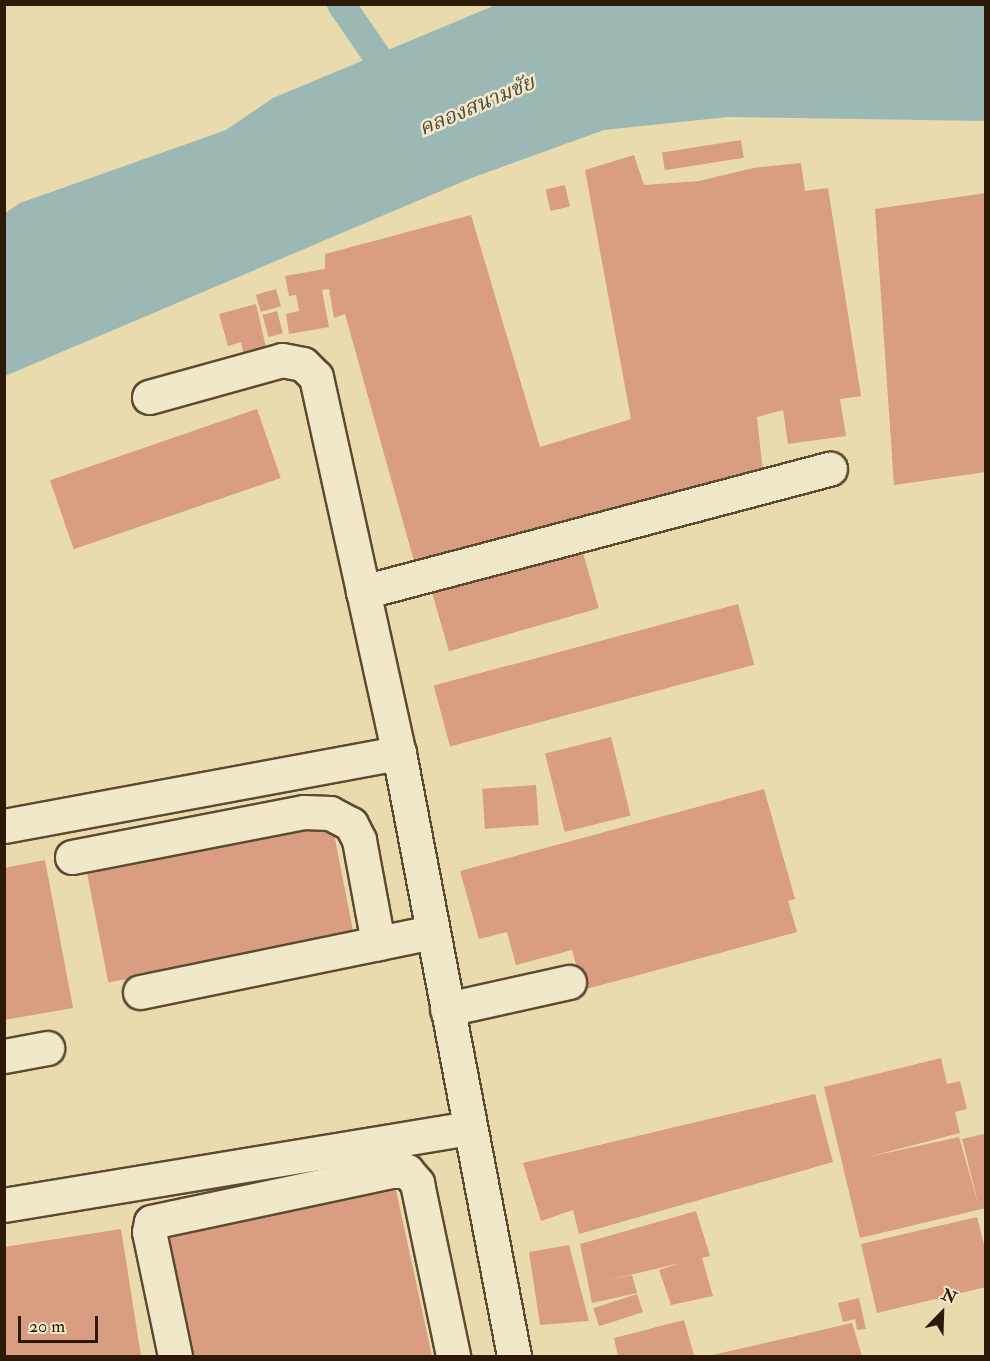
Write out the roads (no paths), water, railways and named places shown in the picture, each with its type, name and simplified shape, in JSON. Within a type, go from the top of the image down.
[{"type":"lane","points":[[149,397],[282,360],[303,364],[316,377],[399,753],[514,1356]]},
{"type":"lane","points":[[363,592],[830,470]]},
{"type":"lane","points":[[4,826],[399,753]]},
{"type":"lane","points":[[72,856],[304,812],[330,813],[351,824],[360,840],[378,943]]},
{"type":"lane","points":[[140,992],[432,932]]},
{"type":"lane","points":[[447,1009],[569,982]]},
{"type":"lane","points":[[4,1056],[47,1048]]},
{"type":"lane","points":[[4,1206],[470,1128]]},
{"type":"lane","points":[[175,1356],[149,1232],[151,1222],[390,1171],[407,1171],[417,1183],[453,1356]]},
{"type":"water","name":"คลองสนามชัย","points":[[498,4],[985,5],[985,121],[728,117],[604,130],[469,179],[5,376],[5,213],[20,203],[226,130],[273,98]]},
{"type":"waterway","points":[[341,4],[398,87]]}]
